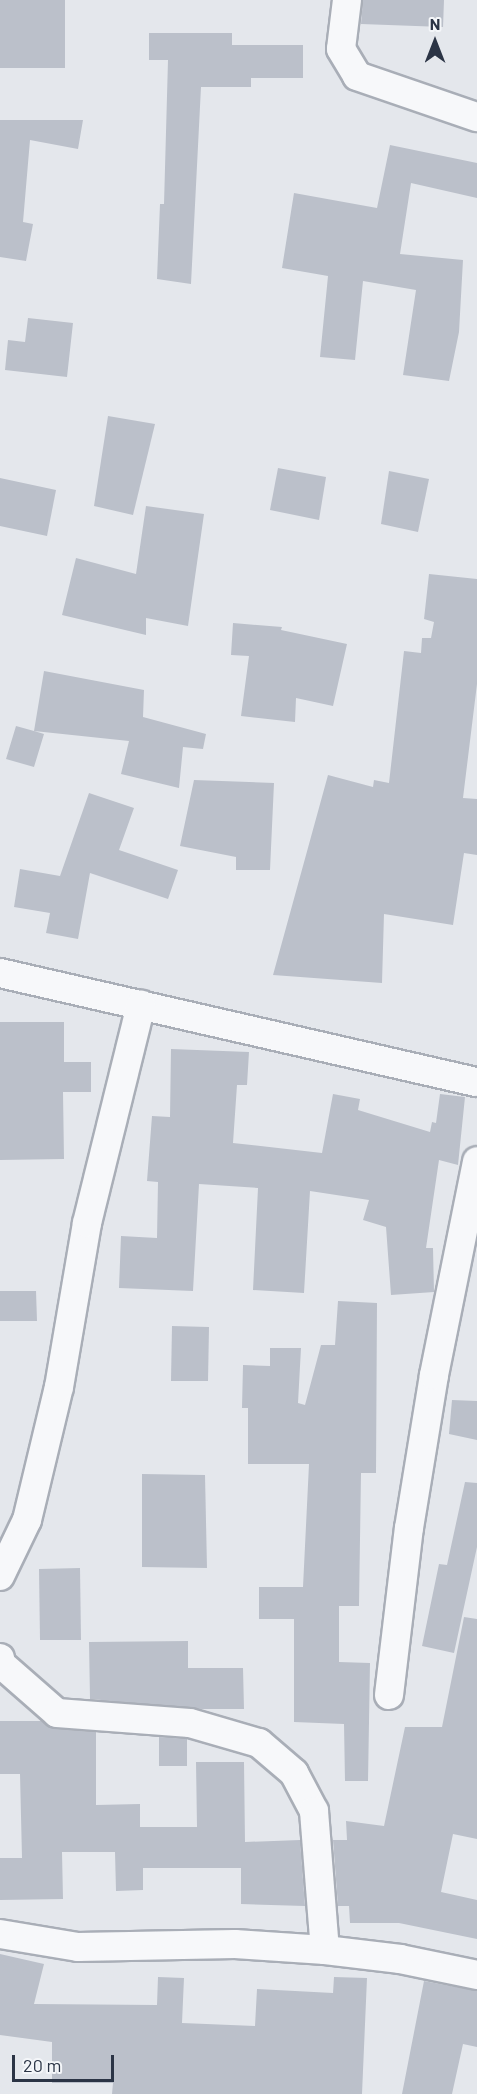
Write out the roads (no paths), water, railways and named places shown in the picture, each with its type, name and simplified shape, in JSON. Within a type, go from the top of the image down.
[{"type":"street","points":[[347,0],[341,49],[357,76],[477,117]]},
{"type":"street","points":[[0,973],[477,1082]]},
{"type":"street","points":[[0,1576],[27,1520],[59,1388],[87,1223],[141,1005]]},
{"type":"street","points":[[389,1695],[409,1528],[432,1386],[477,1161]]},
{"type":"street","points":[[0,1658],[1,1664],[57,1713],[190,1723],[259,1743],[294,1773],[314,1811],[325,1950]]},
{"type":"street","points":[[0,1934],[78,1947],[235,1944],[325,1950],[400,1959],[477,1975]]}]
